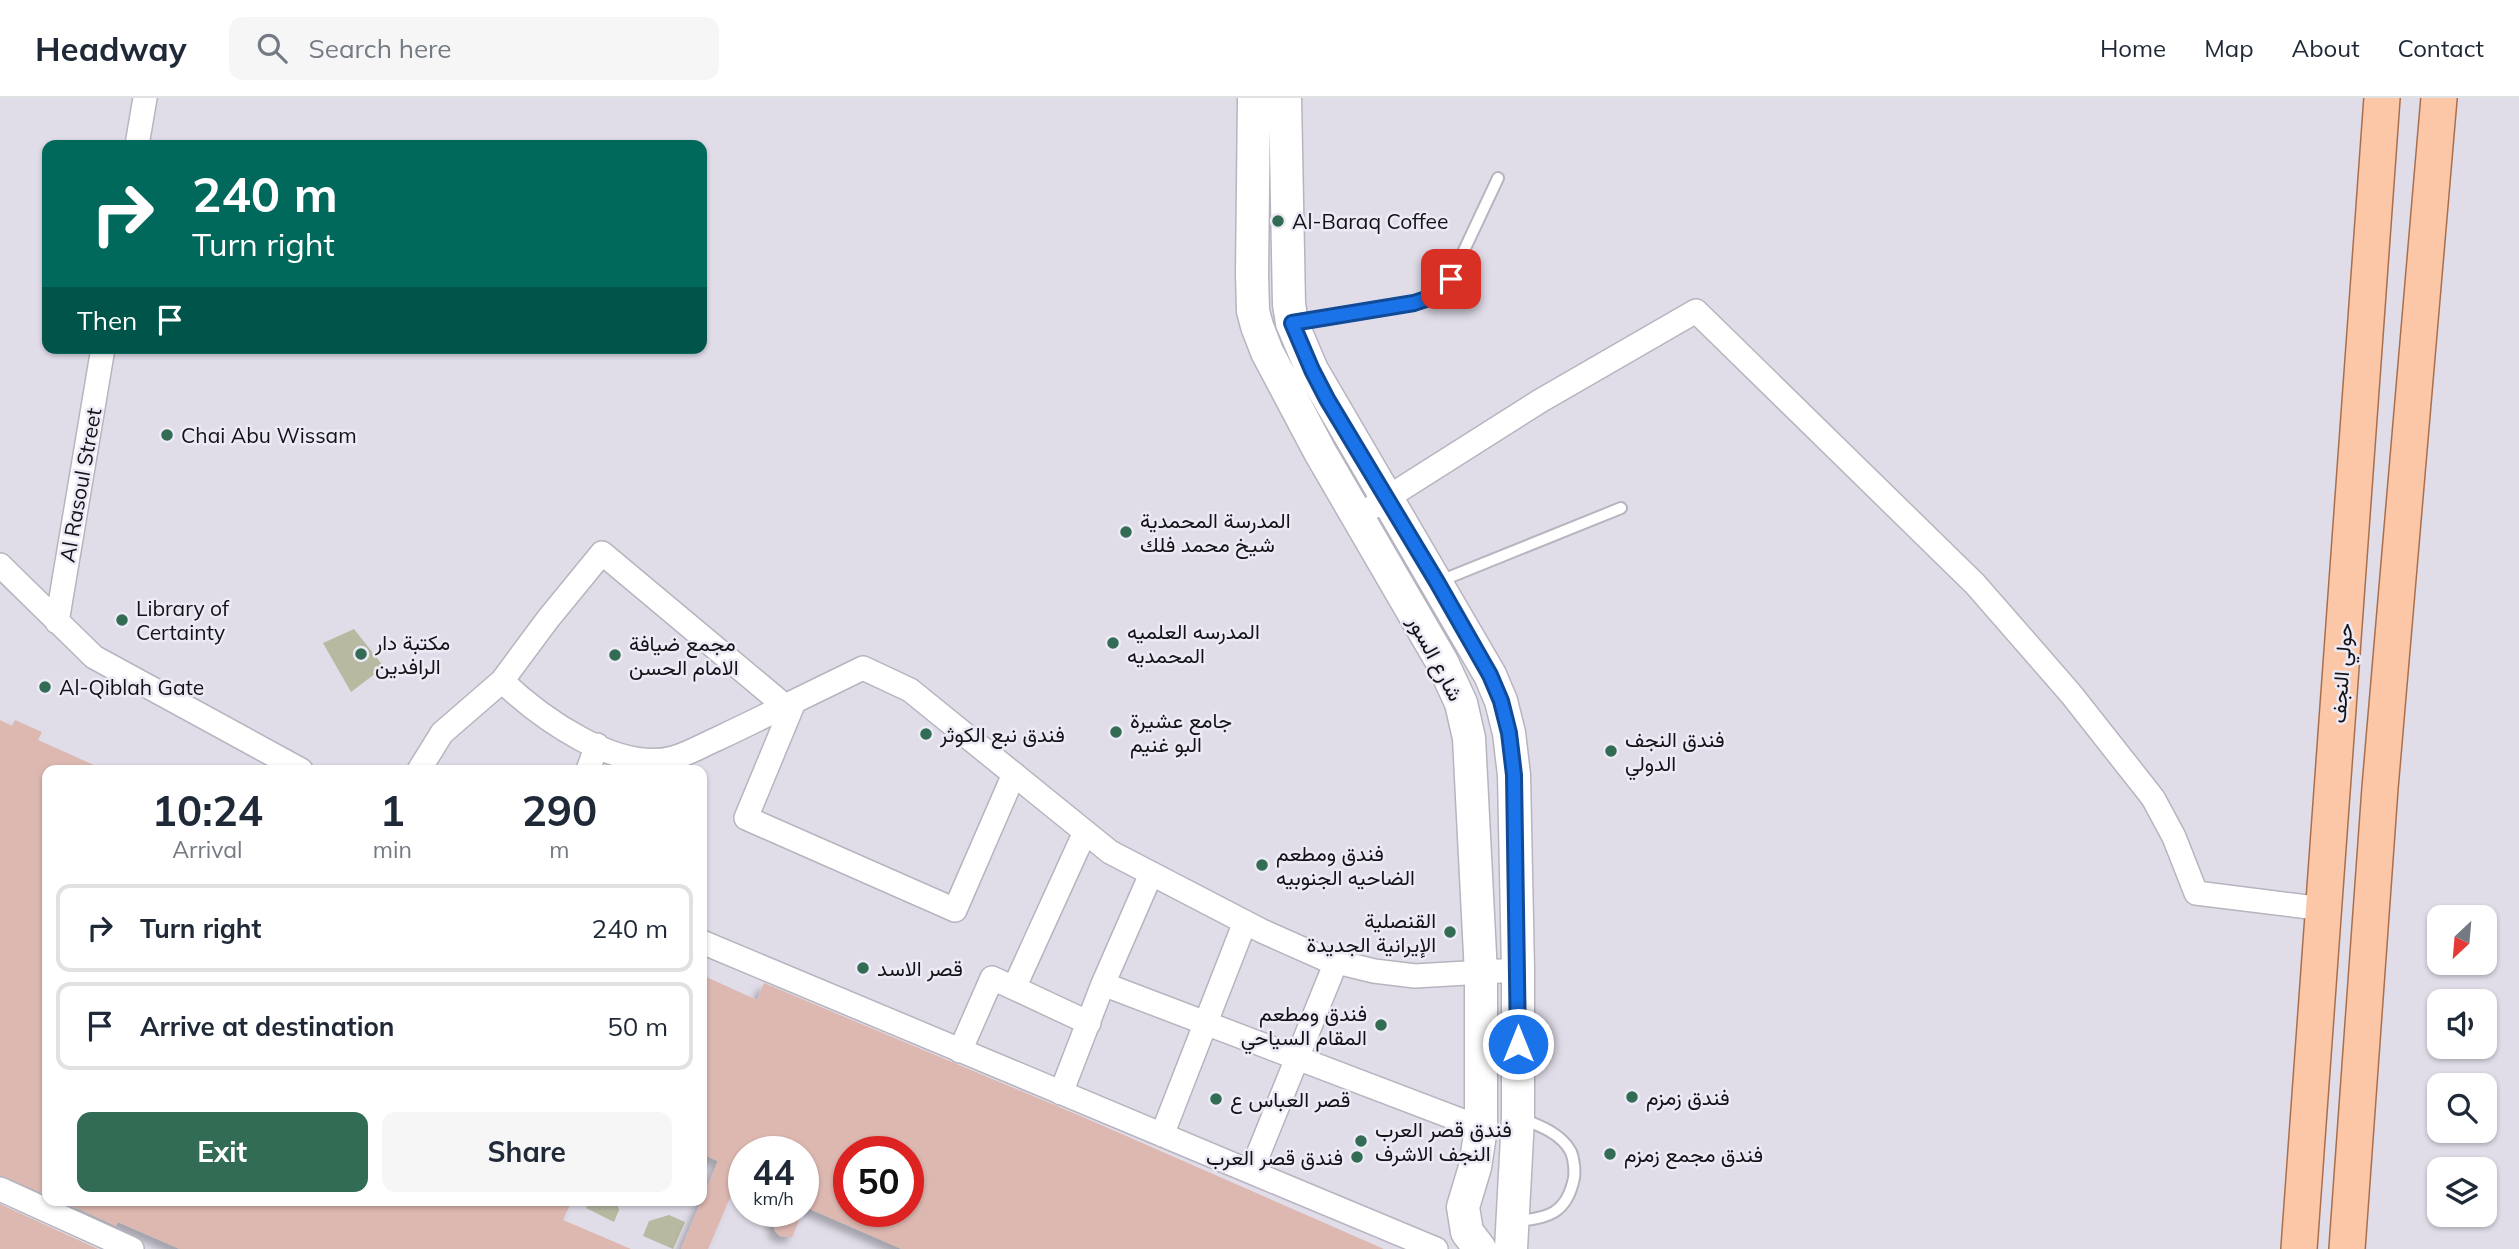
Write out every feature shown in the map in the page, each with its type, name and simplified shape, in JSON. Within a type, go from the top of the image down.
[{"type":"main road","name":"شارع السور","points":[[1254,98],[1252,274],[1253,311],[1257,326],[1289,394],[1442,663],[1461,703],[1469,738],[1481,974],[1481,1128],[1475,1167],[1463,1207],[1467,1232],[1480,1249]]},
{"type":"main road","name":"شارع السور","points":[[1285,98],[1289,304],[1292,323],[1327,399],[1388,498],[1490,675],[1501,701],[1509,733],[1514,775],[1518,970],[1518,1118],[1512,1235]]},
{"type":"main road","points":[[2384,98],[2394,110],[2414,115],[2431,108],[2438,98]]},
{"type":"main road","name":"حولي النجف","points":[[2300,1246],[2384,98]]},
{"type":"main road","points":[[2348,1247],[2380,788],[2438,98]]},
{"type":"main road","points":[[2377,172],[2386,156],[2402,148],[2420,152],[2427,158],[2433,174]]},
{"type":"main road","points":[[2306,1156],[2313,1170],[2326,1178],[2342,1176],[2353,1166]]},
{"type":"main road","points":[[2300,1246],[2310,1231],[2325,1228],[2339,1233],[2348,1247]]},
{"type":"street","points":[[138,140],[145,98]]},
{"type":"street","points":[[1357,517],[1540,401],[1696,311],[1975,584],[2071,694],[2153,798],[2174,837],[2196,893],[2324,909]]},
{"type":"street","name":"Al Rasoul Street","points":[[57,622],[102,354]]},
{"type":"street","points":[[421,765],[442,733],[502,681],[602,553],[789,704]]},
{"type":"street","points":[[0,565],[94,657],[292,765]]},
{"type":"street","points":[[502,681],[559,726],[597,745],[652,761],[673,758],[863,668],[910,690],[1110,852],[1245,922],[1336,962],[1374,971],[1415,976],[1518,970]]},
{"type":"street","points":[[789,704],[746,818],[955,910],[1014,774]]},
{"type":"street","points":[[590,765],[597,745]]},
{"type":"street","points":[[1014,988],[1085,832]]},
{"type":"street","points":[[1061,1093],[1103,984],[1151,874]]},
{"type":"street","points":[[1162,1135],[1245,922]]},
{"type":"street","points":[[707,944],[1436,1249]]},
{"type":"street","points":[[1251,1172],[1336,962]]},
{"type":"street","points":[[960,1051],[992,978],[1089,1023]]},
{"type":"street","points":[[1103,984],[1481,1128]]},
{"type":"street","points":[[0,1189],[132,1249]]},
{"type":"lane","points":[[1292,323],[1414,303],[1444,293],[1498,178]]},
{"type":"lane","points":[[1437,582],[1621,508]]},
{"type":"lane","points":[[1512,1235],[1534,1220],[1559,1211],[1570,1196],[1574,1172],[1571,1152],[1563,1141],[1542,1126],[1518,1118]]},
{"type":"green space","points":[[354,629],[384,667],[351,692],[323,643]]},
{"type":"green space","points":[[618,1206],[619,1210],[614,1222],[586,1208]]},
{"type":"green space","points":[[669,1215],[685,1222],[673,1249],[643,1236],[649,1221]]},
{"type":"building","points":[[0,720],[12,726],[15,720],[42,732],[38,740],[94,765],[42,765],[42,1193],[0,1175]]},
{"type":"building","points":[[707,977],[757,1000],[764,983],[1083,1117],[1384,1249],[902,1249],[851,1227],[924,1227],[924,1136],[833,1136],[833,1219],[819,1213],[819,1136],[728,1136],[728,1202],[708,1249],[681,1249],[699,1206],[707,1206],[707,1187],[718,1161],[707,1156]]},
{"type":"building","points":[[0,1204],[98,1249],[0,1249]]},
{"type":"building","points":[[72,1206],[569,1206],[563,1220],[631,1249],[180,1249],[118,1222],[116,1226]]},
{"type":"building","points":[[774,1227],[796,1227],[792,1237],[780,1236]]},
{"type":"place","name":"Al-Baraq Coffee","points":[[1278,221]]},
{"type":"place","name":"Chai Abu Wissam","points":[[167,435]]},
{"type":"place","name":"المدرسة المحمدية شيخ محمد فلك","points":[[1126,532]]},
{"type":"place","name":"Library of Certainty","points":[[122,620]]},
{"type":"place","name":"المدرسه العلمیه المحمدیه","points":[[1113,643]]},
{"type":"place","name":"مكتبة دار الرافدين","points":[[361,654]]},
{"type":"place","name":"مجمع ضيافة الامام الحسن","points":[[615,655]]},
{"type":"place","name":"Al-Qiblah Gate","points":[[45,687]]},
{"type":"place","name":"جامع عشيرة البو غنيم","points":[[1116,732]]},
{"type":"place","name":"فندق نبع الكوثر","points":[[926,734]]},
{"type":"place","name":"فندق النجف الدولي","points":[[1611,751]]},
{"type":"place","name":"فندق ومطعم الضاحيه الجنوبيه","points":[[1262,865]]},
{"type":"place","name":"القنصلية الإيرانية الجديدة","points":[[1450,932]]},
{"type":"place","name":"قصر الاسد","points":[[863,968]]},
{"type":"place","name":"فندق ومطعم المقام السياحي","points":[[1381,1025]]},
{"type":"place","name":"فندق زمزم","points":[[1632,1097]]},
{"type":"place","name":"قصر العباس ع","points":[[1216,1099]]},
{"type":"place","name":"فندق قصر العرب النجف الاشرف","points":[[1361,1141]]},
{"type":"place","name":"فندق مجمع زمزم","points":[[1610,1154]]},
{"type":"place","name":"فندق قصر العرب","points":[[1357,1157]]},
{"type":"route","points":[[1451,279],[1444,293],[1414,303],[1292,323],[1327,399],[1437,582],[1490,675],[1501,701],[1509,733],[1514,775],[1518,1044]]}]
